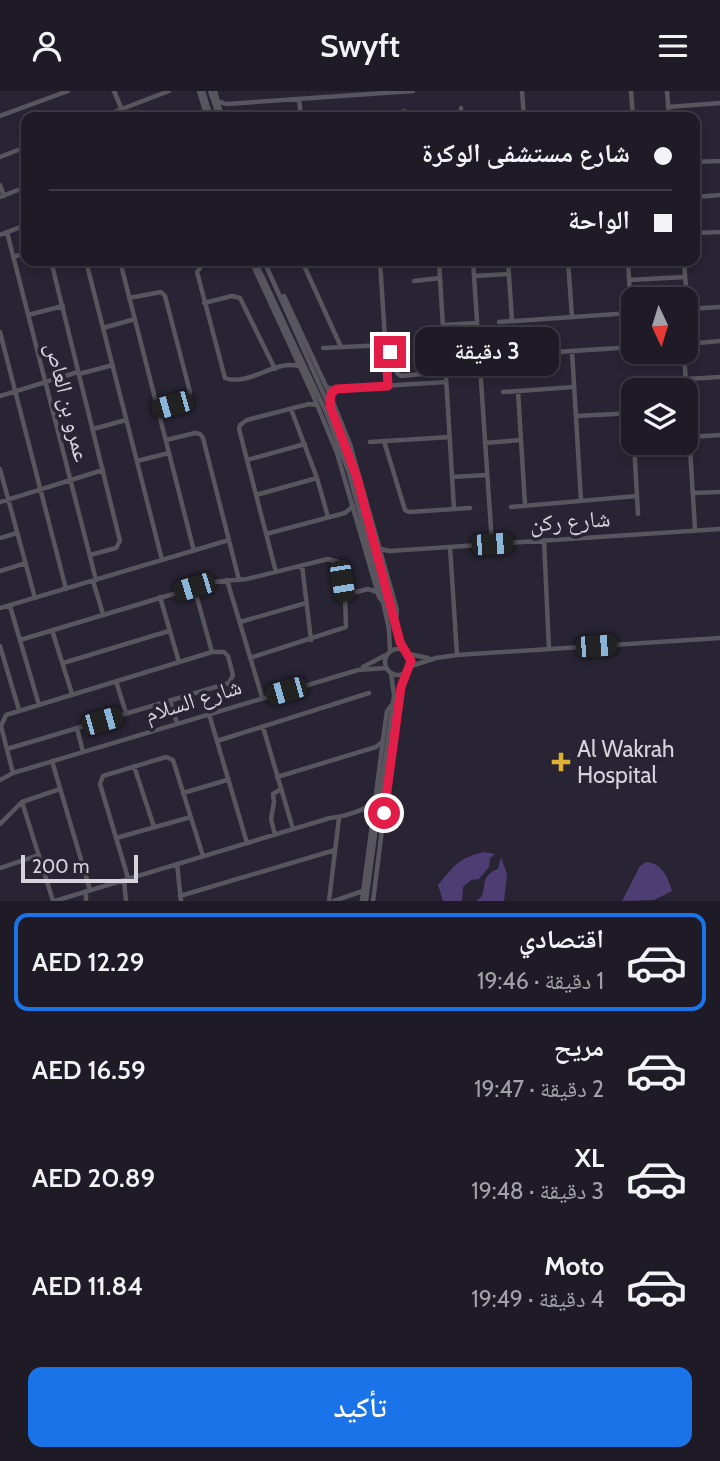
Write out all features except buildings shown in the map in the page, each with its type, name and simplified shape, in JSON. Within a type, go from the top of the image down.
[{"type":"street","points":[[0,117],[68,91]]},
{"type":"street","points":[[114,91],[121,110]]},
{"type":"street","points":[[116,112],[169,91]]},
{"type":"street","points":[[201,91],[206,112]]},
{"type":"street","points":[[218,101],[226,104],[413,91]]},
{"type":"street","points":[[522,91],[524,112]]},
{"type":"street","points":[[631,91],[633,112]]},
{"type":"street","points":[[667,91],[668,112]]},
{"type":"street","points":[[212,93],[218,101],[220,112]]},
{"type":"street","points":[[212,93],[219,112]]},
{"type":"street","points":[[299,99],[300,112]]},
{"type":"street","points":[[668,107],[720,103]]},
{"type":"street","points":[[222,112],[226,104]]},
{"type":"street","points":[[0,157],[21,149]]},
{"type":"street","points":[[700,162],[720,161]]},
{"type":"street","points":[[0,185],[2,196],[21,189]]},
{"type":"street","points":[[700,197],[720,195]]},
{"type":"street","points":[[0,235],[21,227]]},
{"type":"street","name":"عمرو بن العاص","points":[[7,232],[103,614]]},
{"type":"street","points":[[700,233],[720,232]]},
{"type":"street","points":[[13,257],[21,255]]},
{"type":"street","points":[[52,266],[120,544],[116,548],[90,555]]},
{"type":"street","points":[[87,266],[162,560]]},
{"type":"street","points":[[121,266],[194,551]]},
{"type":"street","points":[[202,266],[197,272],[225,378],[236,380],[290,365],[300,366]]},
{"type":"street","points":[[255,266],[337,453],[377,592],[383,602]]},
{"type":"street","points":[[255,266],[326,412],[338,443],[356,498],[383,602],[389,629],[389,653],[385,661],[386,668],[391,673],[398,675],[436,658],[457,655],[720,638]]},
{"type":"street","points":[[268,266],[331,397],[356,463],[397,610],[396,622]]},
{"type":"street","points":[[268,266],[330,406],[357,478],[410,668],[401,687],[374,889],[375,899]]},
{"type":"street","points":[[304,266],[341,348]]},
{"type":"street","points":[[380,266],[388,386]]},
{"type":"street","points":[[439,266],[454,509]]},
{"type":"street","points":[[473,266],[492,544]]},
{"type":"street","points":[[508,266],[512,321]]},
{"type":"street","points":[[568,266],[572,317]]},
{"type":"street","points":[[628,266],[629,287]]},
{"type":"street","points":[[684,266],[686,287]]},
{"type":"street","points":[[474,276],[509,274]]},
{"type":"street","points":[[629,280],[685,277]]},
{"type":"street","points":[[414,281],[440,278]]},
{"type":"street","points":[[130,298],[155,292],[161,292],[165,296],[190,392],[187,401],[158,409]]},
{"type":"street","points":[[204,303],[232,296],[240,298],[275,369]]},
{"type":"street","points":[[28,315],[63,306]]},
{"type":"street","points":[[698,308],[720,307]]},
{"type":"street","points":[[499,322],[621,314]]},
{"type":"street","points":[[103,328],[135,319]]},
{"type":"street","points":[[443,325],[477,323]]},
{"type":"street","points":[[0,332],[66,589]]},
{"type":"street","points":[[698,343],[720,341]]},
{"type":"street","points":[[323,348],[386,345]]},
{"type":"street","points":[[480,357],[621,348]]},
{"type":"street","points":[[572,351],[581,501]]},
{"type":"street","points":[[386,352],[395,354],[397,373],[401,376],[432,373],[436,362],[445,360]]},
{"type":"street","points":[[290,365],[295,356]]},
{"type":"street","points":[[0,396],[113,365]]},
{"type":"street","points":[[698,378],[720,377]]},
{"type":"street","points":[[326,387],[336,389],[446,382]]},
{"type":"street","points":[[503,392],[574,387]]},
{"type":"street","points":[[330,406],[331,394],[336,389]]},
{"type":"street","points":[[518,391],[525,505]]},
{"type":"street","points":[[309,404],[313,395]]},
{"type":"street","points":[[276,572],[239,434],[240,425],[247,420],[309,404],[326,412]]},
{"type":"street","points":[[291,408],[317,478],[328,517]]},
{"type":"street","points":[[576,416],[621,414]]},
{"type":"street","points":[[93,429],[126,420]]},
{"type":"street","points":[[166,440],[195,433],[203,438],[239,580]]},
{"type":"street","points":[[698,436],[720,435]]},
{"type":"street","points":[[370,442],[450,437]]},
{"type":"street","points":[[485,443],[521,440]]},
{"type":"street","points":[[384,441],[405,510],[409,512],[470,508]]},
{"type":"street","points":[[247,460],[305,444]]},
{"type":"street","points":[[137,461],[169,453]]},
{"type":"street","points":[[635,455],[638,514]]},
{"type":"street","points":[[691,455],[695,529]]},
{"type":"street","points":[[0,469],[35,598]]},
{"type":"street","points":[[0,502],[103,470]]},
{"type":"street","points":[[452,477],[487,475]]},
{"type":"street","points":[[256,495],[317,478]]},
{"type":"street","points":[[693,493],[720,492]]},
{"type":"street","points":[[511,507],[637,496]]},
{"type":"street","points":[[345,513],[353,506],[356,498]]},
{"type":"street","points":[[266,534],[345,513],[356,515]]},
{"type":"street","name":"شارع ركن","points":[[380,548],[389,551],[720,528]]},
{"type":"street","points":[[0,538],[17,533]]},
{"type":"street","points":[[0,608],[229,540]]},
{"type":"street","points":[[374,540],[380,548]]},
{"type":"street","points":[[544,540],[550,649]]},
{"type":"street","points":[[450,547],[457,655]]},
{"type":"street","points":[[383,558],[389,551]]},
{"type":"street","points":[[20,640],[194,587],[239,580],[328,559],[336,560],[340,566],[345,595],[346,627],[250,658]]},
{"type":"street","points":[[0,571],[26,563]]},
{"type":"street","points":[[302,565],[311,640]]},
{"type":"street","points":[[227,580],[262,697]]},
{"type":"street","points":[[368,589],[374,581]]},
{"type":"street","points":[[194,587],[212,652]]},
{"type":"street","points":[[345,595],[368,589],[377,592]]},
{"type":"street","points":[[160,597],[180,662]]},
{"type":"street","points":[[239,622],[306,603]]},
{"type":"street","points":[[10,606],[39,705]]},
{"type":"street","points":[[52,630],[72,694]]},
{"type":"street","points":[[63,663],[169,631]]},
{"type":"street","points":[[0,646],[19,710]]},
{"type":"street","points":[[6,749],[229,683],[233,680],[228,656],[225,652],[212,652],[6,715],[1,726],[6,749],[13,773]]},
{"type":"street","points":[[389,653],[406,652],[436,658]]},
{"type":"street","name":"شارع السلام","points":[[358,670],[389,653]]},
{"type":"street","name":"شارع السلام","points":[[0,780],[13,773],[262,697],[358,670],[386,668]]},
{"type":"street","points":[[363,901],[369,885],[393,702],[391,673]]},
{"type":"street","points":[[116,680],[126,713]]},
{"type":"street","points":[[217,741],[369,693]]},
{"type":"street","points":[[170,701],[177,723]]},
{"type":"street","points":[[363,901],[387,711],[393,702]]},
{"type":"street","points":[[209,713],[247,843]]},
{"type":"street","points":[[263,727],[293,829]]},
{"type":"street","points":[[77,728],[83,752]]},
{"type":"street","points":[[277,777],[372,748],[383,741]]},
{"type":"street","points":[[372,748],[381,756]]},
{"type":"street","points":[[126,901],[126,879],[100,779],[103,776],[170,757],[203,857]]},
{"type":"street","points":[[52,761],[88,891],[86,901]]},
{"type":"street","points":[[134,766],[153,827]]},
{"type":"street","points":[[183,793],[227,780]]},
{"type":"street","points":[[0,824],[22,802],[60,789]]},
{"type":"street","points":[[275,835],[271,816],[273,794],[281,789]]},
{"type":"street","points":[[22,802],[54,901],[330,818],[339,818],[368,808],[375,800]]},
{"type":"street","points":[[384,813],[390,804]]},
{"type":"street","points":[[368,808],[374,813],[377,825]]},
{"type":"street","points":[[116,838],[191,817]]},
{"type":"street","points":[[339,818],[332,901],[364,891],[369,885]]},
{"type":"street","points":[[177,864],[180,898],[335,850]]},
{"type":"street","points":[[0,868],[39,855]]},
{"type":"street","points":[[352,895],[363,901]]},
{"type":"shaded area","points":[[484,852],[495,854],[479,879],[471,880],[463,887],[462,901],[443,901],[438,885],[462,860]]},
{"type":"shaded area","points":[[501,857],[507,874],[504,901],[476,901],[482,896],[487,877],[498,869]]},
{"type":"shaded area","points":[[646,862],[660,868],[672,891],[654,900],[622,901],[640,866]]},
{"type":"place","name":"Al Wakrah Hospital","points":[[561,762]]},
{"type":"route","points":[[384,813],[401,687],[411,666],[411,657],[403,650],[400,642],[357,478],[330,406],[331,394],[336,389],[388,386],[386,352],[390,352]]}]
